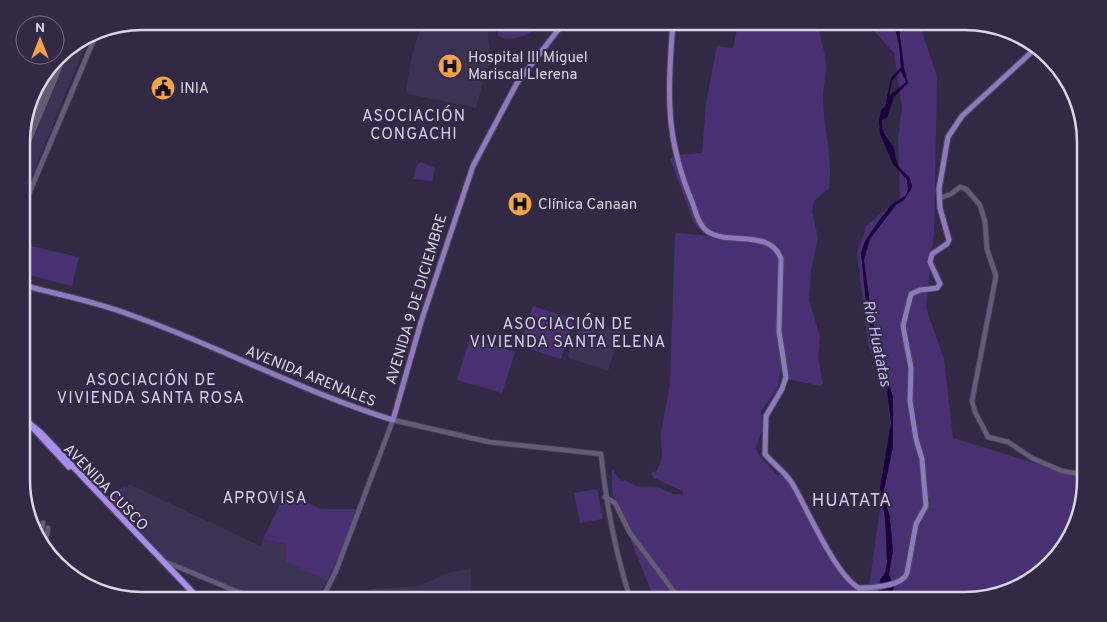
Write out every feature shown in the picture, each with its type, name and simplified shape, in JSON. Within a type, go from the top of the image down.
[{"type":"highway","name":"AVENIDA CUSCO","points":[[30,425],[37,435],[193,592]]},
{"type":"main road","name":"AVENIDA 9 DE DICIEMBRE","points":[[325,592],[339,563],[393,420],[422,320],[472,166],[517,83],[558,30]]},
{"type":"main road","points":[[672,30],[669,90],[671,129],[678,169],[699,220],[703,228],[713,235],[752,239],[770,245],[776,249],[781,259],[780,331],[786,378],[782,390],[766,416],[765,454],[792,483],[828,550],[850,582],[859,588],[897,583],[906,577],[916,524],[926,506],[922,459],[916,438],[910,401],[911,368],[903,326],[904,314],[913,292],[937,288],[940,284],[930,262],[932,254],[943,248],[949,240],[940,198],[946,144],[953,128],[962,116],[1032,52]]},
{"type":"main road","points":[[30,191],[93,42]]},
{"type":"main road","points":[[940,198],[951,194],[960,187],[974,197],[980,205],[985,222],[987,249],[996,276],[972,401],[982,430],[988,437],[1008,442],[1032,458],[1062,471],[1077,474]]},
{"type":"main road","name":"AVENIDA ARENALES","points":[[30,287],[140,318],[305,389],[393,420],[489,442],[601,454],[605,497]]},
{"type":"main road","points":[[605,497],[618,564],[628,592]]},
{"type":"main road","points":[[605,497],[614,503],[630,533],[674,592]]},
{"type":"main road","points":[[42,529],[43,523]]},
{"type":"main road","points":[[46,537],[48,528]]},
{"type":"main road","points":[[165,562],[238,592]]},
{"type":"shaded area","name":"Hospital III Miguel Mariscal Llerena","points":[[419,30],[488,30],[492,61],[486,71],[476,108],[409,94],[406,91],[411,60]]},
{"type":"shaded area","points":[[498,30],[534,30],[517,38],[511,39],[498,36]]},
{"type":"shaded area","points":[[737,30],[819,30],[826,67],[823,102],[830,177],[829,188],[814,201],[812,211],[818,238],[811,271],[809,300],[820,337],[818,358],[823,384],[821,386],[783,378],[781,370],[777,389],[761,411],[762,431],[756,447],[758,454],[778,476],[786,470],[839,568],[857,586],[869,587],[891,431],[887,393],[868,344],[857,252],[867,225],[900,198],[898,138],[902,108],[894,53],[873,30],[921,30],[937,76],[934,232],[926,308],[944,359],[953,438],[1077,476],[1075,502],[1062,536],[1044,559],[1021,577],[1001,586],[972,592],[651,592],[612,491],[612,469],[621,481],[625,480],[637,486],[660,488],[678,495],[683,494],[683,491],[654,478],[651,473],[657,471],[662,458],[661,432],[670,385],[675,233],[714,236],[704,233],[694,223],[670,159],[677,155],[702,153],[706,103],[717,46],[733,48]]},
{"type":"shaded area","points":[[85,45],[30,180],[30,142],[34,113],[39,99],[53,74],[61,65],[65,65],[65,61]]},
{"type":"shaded area","points":[[421,162],[435,168],[432,181],[413,179],[416,167]]},
{"type":"shaded area","name":"Clínica Canaan","points":[[514,195],[531,201],[527,214],[510,208]]},
{"type":"shaded area","points":[[30,246],[79,257],[72,286],[30,275]]},
{"type":"shaded area","points":[[533,306],[574,319],[561,359],[520,346]]},
{"type":"shaded area","points":[[581,319],[619,330],[620,333],[608,371],[569,358],[568,355]]},
{"type":"shaded area","points":[[584,324],[592,327],[588,342],[579,340]]},
{"type":"shaded area","points":[[470,338],[515,352],[502,393],[457,380]]},
{"type":"shaded area","points":[[129,484],[260,546],[263,539],[286,544],[286,562],[327,581],[320,592],[246,592],[164,559],[116,508]]},
{"type":"shaded area","points":[[124,487],[126,488],[116,508],[105,497]]},
{"type":"shaded area","points":[[597,489],[603,519],[580,523],[574,493]]},
{"type":"shaded area","points":[[291,495],[321,509],[356,509],[336,564],[327,581],[286,562],[286,544],[263,539],[283,498]]},
{"type":"shaded area","points":[[471,569],[472,592],[361,592],[372,589],[418,586],[451,572]]},
{"type":"water","name":"Rio Huatatas","points":[[895,30],[899,30],[908,83],[894,97],[887,118],[882,120],[882,127],[893,147],[898,165],[911,180],[912,188],[904,200],[896,205],[870,239],[864,260],[872,318],[893,398],[893,447],[883,495],[890,517],[893,551],[889,574],[894,587],[892,592],[878,592],[880,580],[885,573],[887,562],[885,519],[880,488],[891,423],[887,391],[867,314],[861,253],[865,241],[880,219],[892,204],[905,196],[908,190],[907,180],[893,164],[880,134],[879,122],[881,110],[885,107],[891,78],[901,67]],"holes":[[[901,71],[906,82],[889,96],[892,81]]]},
{"type":"place","name":"Hospital III Miguel Mariscal Llerena","points":[[450,66]]},
{"type":"place","name":"INIA","points":[[163,88]]},
{"type":"place","name":"Clínica Canaan","points":[[520,204]]},
{"type":"district","name":"ASOCIACIÓN CONGACHI","points":[[414,124]]},
{"type":"district","name":"ASOCIACIÓN DE VIVIENDA SANTA ELENA","points":[[568,332]]},
{"type":"district","name":"ASOCIACIÓN DE VIVIENDA SANTA ROSA","points":[[151,388]]},
{"type":"district","name":"APROVISA","points":[[265,497]]},
{"type":"district","name":"HUATATA","points":[[852,500]]}]
